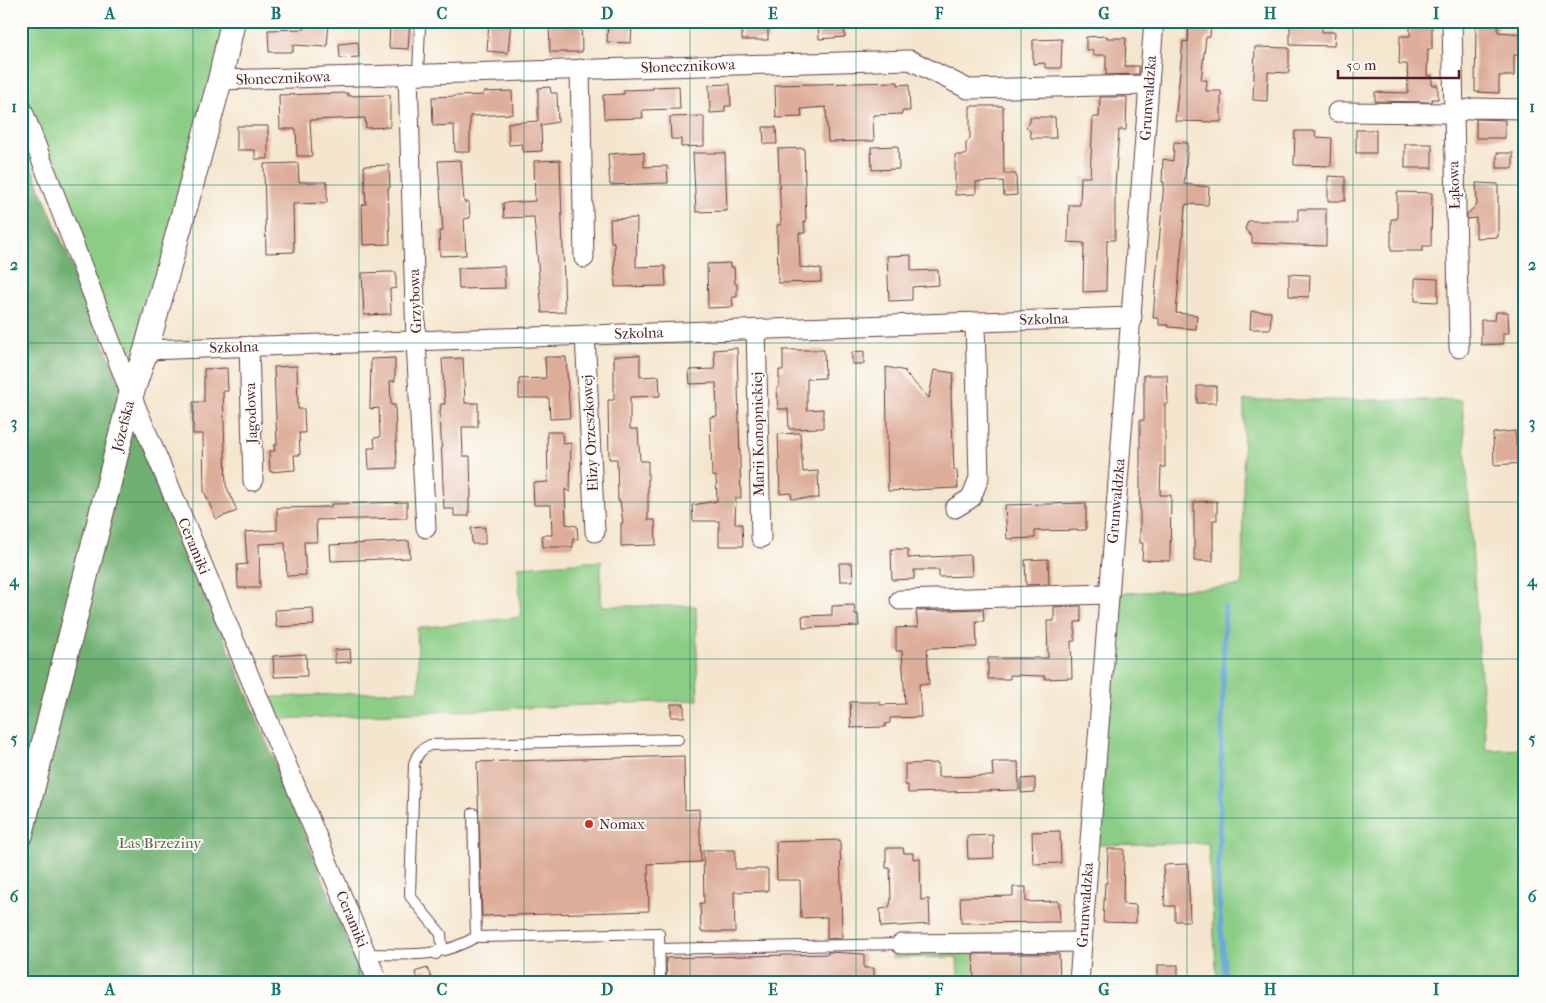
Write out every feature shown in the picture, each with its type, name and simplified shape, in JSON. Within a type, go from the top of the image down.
[{"type":"street","name":"Józefska","points":[[21,834],[131,395],[146,350],[220,80],[233,21]]},
{"type":"street","name":"Grunwaldzka","points":[[1079,982],[1154,21]]},
{"type":"street","name":"Łąkowa","points":[[1452,21],[1452,113],[1459,348]]},
{"type":"street","name":"Słonecznikowa","points":[[220,80],[910,60],[968,89],[1149,85]]},
{"type":"street","points":[[580,70],[584,258]]},
{"type":"street","name":"Grzybowa","points":[[413,74],[416,341],[426,528]]},
{"type":"street","name":"Ceramiki","points":[[21,106],[131,395],[368,954],[378,982]]},
{"type":"street","points":[[1337,112],[1452,113],[1474,108],[1525,109]]},
{"type":"street","name":"Szkolna","points":[[146,350],[1132,316]]},
{"type":"street","points":[[955,508],[971,498],[979,478],[975,322]]},
{"type":"street","name":"Marii Konopnickiej","points":[[756,329],[761,538]]},
{"type":"street","name":"Elizy Orzeszkowej","points":[[585,335],[595,532]]},
{"type":"street","name":"Jagodowa","points":[[249,346],[253,480]]},
{"type":"street","points":[[900,600],[1108,594]]},
{"type":"street","points":[[901,944],[1082,942]]},
{"type":"lane","points":[[413,74],[420,26]]},
{"type":"lane","points":[[436,954],[442,946],[441,934],[410,896],[414,764],[417,754],[423,748],[430,745],[678,739]]},
{"type":"lane","points":[[473,813],[476,937]]},
{"type":"lane","points":[[368,954],[436,954],[456,949],[476,937],[659,933],[660,982]]},
{"type":"lane","points":[[659,949],[901,944]]},
{"type":"green space","points":[[21,21],[232,21],[131,395],[21,85]]},
{"type":"green space","name":"Las Brzeziny","points":[[21,141],[365,982],[21,982]]},
{"type":"green space","points":[[1244,400],[1462,400],[1486,750],[1525,749],[1525,982],[1217,982],[1208,843],[1089,845],[1108,594],[1242,586]]},
{"type":"green space","points":[[601,561],[601,606],[696,606],[698,700],[282,719],[258,698],[419,690],[417,628],[521,617],[518,567]]},
{"type":"green space","points":[[977,943],[976,982],[958,982],[957,957],[892,958],[894,945]]},
{"type":"building","points":[[306,21],[329,22],[327,47],[293,45],[293,52],[269,52],[268,30],[305,29]]},
{"type":"building","points":[[390,21],[410,21],[408,49],[389,48]]},
{"type":"building","points":[[489,21],[511,21],[508,53],[487,51]]},
{"type":"building","points":[[549,21],[581,21],[582,52],[550,52]]},
{"type":"building","points":[[608,21],[632,21],[631,43],[607,42]]},
{"type":"building","points":[[742,21],[768,21],[768,40],[742,40]]},
{"type":"building","points":[[818,21],[844,21],[845,37],[819,39]]},
{"type":"building","points":[[1189,21],[1211,21],[1210,37],[1206,37],[1201,80],[1207,80],[1206,91],[1221,91],[1221,122],[1175,121],[1183,41],[1188,42]]},
{"type":"building","points":[[1290,21],[1322,24],[1322,32],[1335,32],[1334,46],[1290,45]]},
{"type":"building","points":[[1410,21],[1432,21],[1432,49],[1428,49],[1427,76],[1432,76],[1432,85],[1438,85],[1438,99],[1432,99],[1432,102],[1375,101],[1375,92],[1408,93],[1407,64],[1399,64],[1400,36],[1410,36]]},
{"type":"building","points":[[1476,21],[1498,21],[1498,32],[1525,34],[1525,55],[1514,55],[1514,76],[1499,76],[1499,93],[1475,92]]},
{"type":"building","points":[[1107,36],[1107,38],[1126,38],[1125,66],[1139,66],[1139,74],[1106,75],[1106,55],[1093,55],[1093,50],[1086,50],[1086,37]]},
{"type":"building","points":[[1062,39],[1061,68],[1045,68],[1045,63],[1033,64],[1033,40]]},
{"type":"building","points":[[358,42],[359,57],[340,58],[339,44]]},
{"type":"building","points":[[1255,47],[1289,48],[1289,73],[1268,72],[1267,101],[1253,100]]},
{"type":"building","points":[[898,82],[898,85],[909,84],[910,111],[902,111],[902,114],[873,115],[874,141],[828,142],[826,107],[801,109],[802,117],[776,118],[775,85]]},
{"type":"building","points":[[730,84],[731,106],[725,106],[725,112],[710,113],[709,85]]},
{"type":"building","points":[[679,86],[680,109],[642,110],[643,118],[604,119],[603,95],[624,94],[624,90]]},
{"type":"building","points":[[550,87],[551,93],[557,93],[558,122],[541,125],[542,151],[523,152],[522,144],[509,145],[508,123],[538,121],[538,88]]},
{"type":"building","points":[[512,91],[513,114],[470,116],[470,152],[455,152],[454,125],[433,126],[432,97],[483,95],[483,92]]},
{"type":"building","points":[[348,93],[348,96],[390,95],[390,127],[366,128],[365,118],[310,120],[312,156],[297,156],[296,129],[280,129],[279,95]]},
{"type":"building","points":[[1100,97],[1127,97],[1126,130],[1119,130],[1115,186],[1115,240],[1107,240],[1106,291],[1083,292],[1084,243],[1068,242],[1069,205],[1080,205],[1081,177],[1090,177],[1093,117],[1099,117]]},
{"type":"building","points":[[970,106],[1003,106],[1004,174],[1016,174],[1017,195],[1004,196],[1003,181],[976,182],[976,194],[955,195],[955,155],[966,155],[966,143],[970,138]]},
{"type":"building","points":[[704,116],[704,146],[681,147],[681,139],[671,139],[670,117]]},
{"type":"building","points":[[1030,117],[1055,117],[1056,138],[1031,138],[1030,131],[1026,127],[1030,122]]},
{"type":"building","points":[[1476,119],[1505,120],[1505,138],[1476,138]]},
{"type":"building","points":[[237,126],[268,126],[268,159],[255,159],[255,150],[237,150]]},
{"type":"building","points":[[763,127],[776,127],[777,144],[764,144]]},
{"type":"building","points":[[1356,130],[1376,130],[1376,153],[1356,153]]},
{"type":"building","points":[[1295,131],[1316,131],[1315,137],[1332,138],[1331,166],[1294,165]]},
{"type":"building","points":[[1174,142],[1188,143],[1184,184],[1209,187],[1208,205],[1186,204],[1185,208],[1176,313],[1197,315],[1196,329],[1159,325],[1159,318],[1153,318],[1164,182],[1162,182],[1163,159],[1173,161]]},
{"type":"building","points":[[1405,144],[1432,144],[1432,168],[1405,168]]},
{"type":"building","points":[[898,146],[899,169],[872,170],[871,147]]},
{"type":"building","points":[[804,148],[806,222],[804,222],[805,233],[799,233],[800,267],[821,269],[821,282],[778,283],[777,225],[781,225],[778,149]]},
{"type":"building","points":[[644,152],[644,167],[667,166],[668,183],[610,185],[608,154]]},
{"type":"building","points":[[693,153],[725,153],[727,211],[696,212]]},
{"type":"building","points":[[1497,153],[1513,153],[1513,168],[1497,168]]},
{"type":"building","points":[[461,160],[464,202],[469,202],[470,218],[464,219],[466,255],[440,256],[439,231],[443,231],[438,161]]},
{"type":"building","points":[[560,160],[565,312],[542,313],[534,217],[504,218],[503,203],[535,201],[534,161]]},
{"type":"building","points":[[298,163],[299,182],[327,182],[327,203],[293,204],[294,252],[266,253],[264,164]]},
{"type":"building","points":[[389,165],[390,244],[363,245],[362,205],[366,204],[364,166]]},
{"type":"building","points":[[1328,176],[1345,177],[1345,201],[1328,201]]},
{"type":"building","points":[[1476,183],[1498,184],[1498,237],[1476,238],[1476,218],[1467,219],[1467,214],[1477,205]]},
{"type":"building","points":[[1397,192],[1432,193],[1431,246],[1423,246],[1423,251],[1391,251],[1391,219],[1397,219]]},
{"type":"building","points":[[1298,209],[1326,209],[1326,246],[1252,243],[1252,237],[1245,229],[1248,221],[1298,221]]},
{"type":"building","points":[[637,218],[636,267],[665,266],[666,286],[615,287],[614,242],[611,242],[610,219]]},
{"type":"building","points":[[911,255],[911,271],[938,270],[939,285],[912,287],[912,300],[889,301],[887,256]]},
{"type":"building","points":[[730,263],[730,267],[734,267],[735,284],[737,284],[737,297],[732,297],[733,307],[708,308],[707,264]]},
{"type":"building","points":[[504,266],[505,288],[459,289],[458,268]]},
{"type":"building","points":[[396,272],[396,288],[390,289],[391,314],[364,315],[362,273]]},
{"type":"building","points":[[1289,274],[1310,275],[1309,297],[1289,296]]},
{"type":"building","points":[[1415,278],[1438,279],[1438,302],[1415,301]]},
{"type":"building","points":[[1251,311],[1271,312],[1270,329],[1250,329]]},
{"type":"building","points":[[1496,312],[1508,312],[1509,333],[1503,333],[1503,344],[1481,345],[1481,320],[1495,320]]},
{"type":"building","points":[[737,348],[741,498],[736,498],[735,524],[742,524],[743,546],[719,546],[719,521],[693,521],[692,505],[717,501],[716,476],[712,476],[710,417],[717,416],[716,383],[690,384],[689,370],[715,369],[714,350]]},
{"type":"building","points":[[783,350],[824,350],[825,378],[807,379],[807,410],[823,409],[823,428],[789,429],[788,409],[778,409],[777,388],[779,387],[779,370],[783,370]]},
{"type":"building","points":[[864,351],[864,364],[852,364],[852,352]]},
{"type":"building","points":[[640,355],[640,377],[659,376],[660,396],[630,397],[630,429],[638,429],[640,461],[648,461],[648,520],[655,520],[656,545],[621,546],[621,523],[623,523],[620,501],[618,501],[617,459],[609,459],[608,400],[614,400],[614,356]]},
{"type":"building","points":[[545,357],[566,357],[570,418],[550,419],[549,398],[519,398],[519,379],[546,378]]},
{"type":"building","points":[[395,358],[395,381],[390,381],[391,405],[395,405],[397,468],[369,469],[368,448],[375,448],[374,438],[380,437],[379,408],[370,409],[371,359]]},
{"type":"building","points":[[463,358],[465,403],[478,403],[478,427],[462,427],[463,456],[470,456],[471,498],[469,498],[469,516],[454,516],[454,509],[444,509],[440,412],[441,404],[445,404],[442,359]]},
{"type":"building","points":[[297,366],[298,409],[304,409],[305,433],[299,433],[300,455],[294,455],[295,470],[270,472],[269,451],[275,451],[274,445],[277,445],[274,367]]},
{"type":"building","points":[[886,367],[906,371],[905,373],[929,398],[934,370],[954,373],[951,393],[954,470],[957,470],[958,488],[888,491]]},
{"type":"building","points":[[227,368],[228,391],[223,391],[226,485],[237,511],[216,519],[204,491],[203,434],[193,434],[193,402],[204,402],[204,369]]},
{"type":"building","points":[[1144,375],[1167,375],[1168,404],[1165,404],[1165,467],[1161,467],[1160,495],[1171,495],[1170,561],[1142,560],[1143,543],[1140,543],[1140,420],[1144,420]]},
{"type":"building","points":[[1197,386],[1216,386],[1216,403],[1197,403]]},
{"type":"building","points":[[1515,431],[1516,446],[1525,449],[1525,463],[1494,465],[1493,433]]},
{"type":"building","points":[[547,432],[562,432],[563,444],[571,443],[570,492],[565,489],[566,524],[577,526],[578,539],[573,539],[573,547],[543,547],[542,535],[552,535],[551,505],[534,505],[533,483],[548,482]]},
{"type":"building","points":[[800,433],[803,472],[818,471],[819,498],[792,499],[791,493],[780,494],[778,434]]},
{"type":"building","points":[[1217,501],[1217,520],[1213,520],[1213,561],[1194,561],[1194,502]]},
{"type":"building","points":[[407,502],[407,518],[316,520],[317,542],[304,542],[306,575],[287,576],[285,543],[259,544],[260,588],[238,588],[237,565],[247,564],[245,532],[277,530],[277,508],[331,507],[331,504]]},
{"type":"building","points":[[1086,503],[1086,530],[1035,531],[1035,538],[1007,539],[1005,505]]},
{"type":"building","points":[[485,527],[485,544],[472,544],[471,528]]},
{"type":"building","points":[[409,541],[410,558],[331,561],[330,545]]},
{"type":"building","points":[[891,549],[908,549],[908,558],[971,555],[972,576],[939,577],[939,570],[914,570],[914,579],[892,580]]},
{"type":"building","points":[[1048,559],[1049,584],[1026,585],[1025,560]]},
{"type":"building","points":[[839,563],[852,563],[853,581],[840,581]]},
{"type":"building","points":[[854,605],[855,614],[858,614],[859,626],[803,628],[802,616],[832,615],[832,606]]},
{"type":"building","points":[[1081,606],[1081,622],[1075,622],[1075,641],[1071,641],[1072,678],[1045,679],[1045,676],[1010,675],[1010,679],[988,679],[988,658],[1048,658],[1047,621],[1054,621],[1054,607]]},
{"type":"building","points":[[313,608],[314,625],[276,627],[275,610]]},
{"type":"building","points":[[983,609],[984,621],[976,621],[977,647],[927,648],[929,684],[919,684],[921,717],[890,718],[890,723],[885,724],[886,727],[851,728],[850,702],[880,702],[880,705],[905,704],[902,651],[896,651],[896,628],[918,627],[916,611]]},
{"type":"building","points":[[350,649],[351,662],[335,663],[335,650]]},
{"type":"building","points":[[306,654],[307,676],[274,677],[273,656]]},
{"type":"building","points":[[671,704],[684,704],[684,717],[671,717]]},
{"type":"building","name":"Nomax","points":[[684,756],[685,810],[699,809],[701,862],[648,864],[649,911],[482,916],[477,762]]},
{"type":"building","points":[[992,762],[1018,762],[1019,790],[908,793],[908,785],[905,785],[905,764],[938,763],[938,777],[993,776]]},
{"type":"building","points":[[1035,778],[1035,792],[1021,793],[1021,779]]},
{"type":"building","points":[[1060,831],[1061,863],[1033,864],[1032,832]]},
{"type":"building","points":[[993,835],[994,858],[968,859],[967,836]]},
{"type":"building","points":[[840,840],[842,938],[827,939],[827,917],[801,918],[800,880],[777,880],[776,842]]},
{"type":"building","points":[[886,848],[903,848],[904,853],[913,853],[913,859],[920,858],[921,900],[929,899],[930,924],[881,927],[880,909],[889,908],[891,900],[890,868],[886,868]]},
{"type":"building","points":[[1108,849],[1124,849],[1123,904],[1136,905],[1136,923],[1103,922]]},
{"type":"building","points":[[703,850],[735,850],[735,869],[768,869],[768,891],[734,892],[735,932],[701,932],[700,903],[704,903]]},
{"type":"building","points":[[1188,864],[1190,921],[1175,921],[1175,906],[1165,906],[1163,865]]},
{"type":"building","points":[[1013,887],[1026,887],[1026,902],[1059,901],[1060,922],[961,923],[960,897],[1013,896]]},
{"type":"building","points":[[828,952],[864,954],[864,968],[874,968],[874,982],[667,982],[666,958],[828,954]]},
{"type":"building","points":[[973,954],[1059,954],[1060,980],[974,982]]},
{"type":"building","points":[[1158,965],[1178,965],[1178,982],[1158,982]]},
{"type":"building","points":[[427,968],[433,982],[419,982],[415,972]]},
{"type":"waterway","points":[[1225,607],[1218,885],[1225,982]]},
{"type":"place","name":"Nomax","points":[[589,824]]}]
